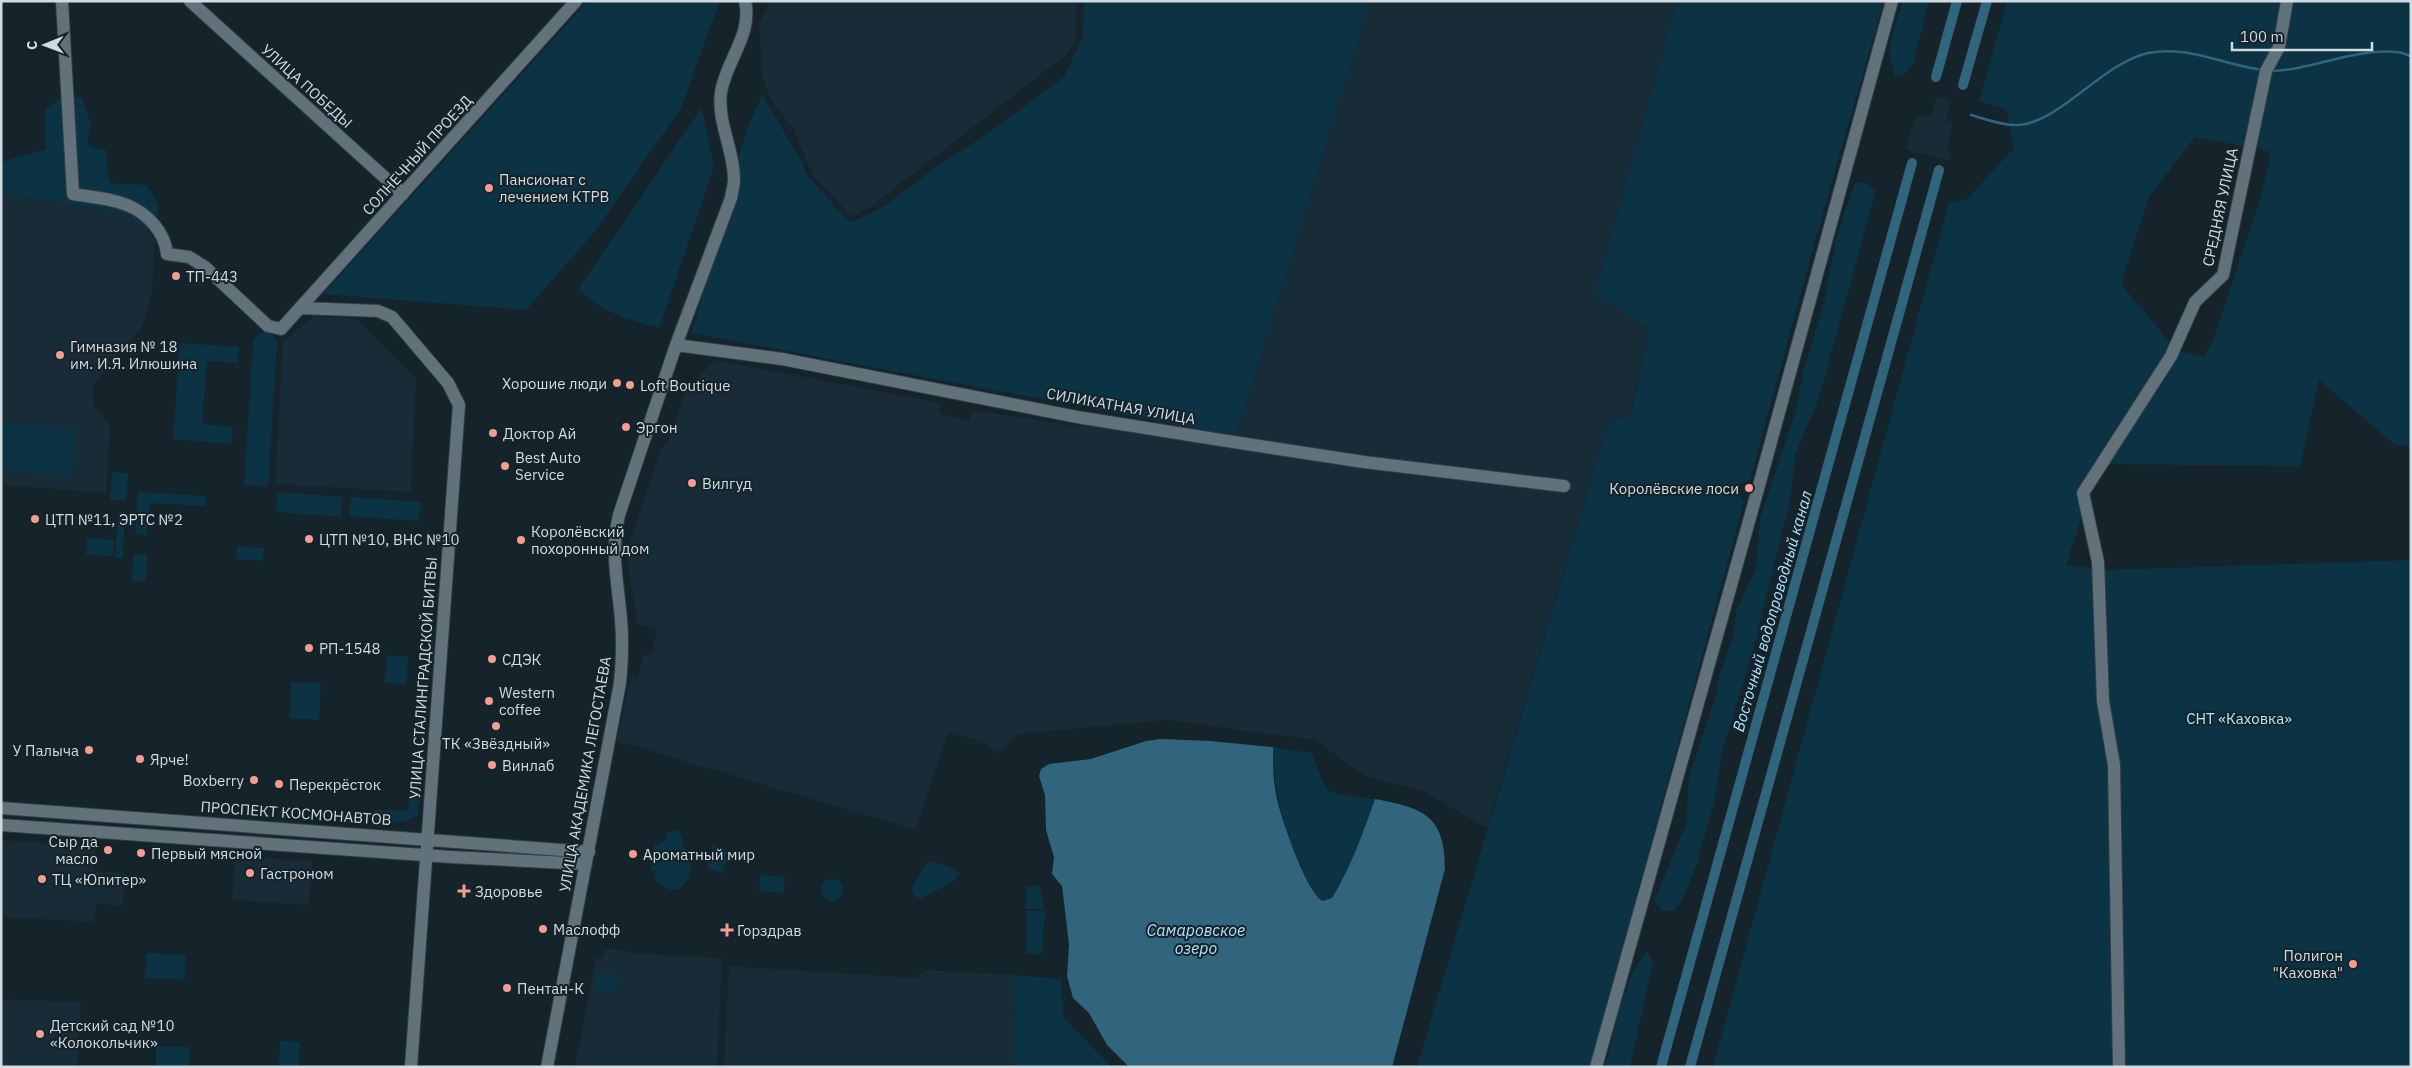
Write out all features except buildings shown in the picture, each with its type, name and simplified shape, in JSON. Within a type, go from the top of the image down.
[{"type":"street","name":"СОЛНЕЧНЫЙ ПРОЕЗД","points":[[62,1],[73,194],[127,204],[143,215],[162,234],[167,254],[196,260],[268,326],[281,329],[576,1]]},
{"type":"street","name":"УЛИЦА ПОБЕДЫ","points":[[190,1],[403,194]]},
{"type":"street","name":"УЛИЦА АКАДЕМИКА ЛЕГОСТАЕВА","points":[[547,1067],[620,683],[621,620],[615,578],[614,536],[676,345],[730,198],[734,179],[733,170],[719,108],[726,75],[746,26],[745,1]]},
{"type":"street","points":[[1596,1067],[1761,480],[1892,1]]},
{"type":"street","name":"СРЕДНЯЯ УЛИЦА","points":[[2119,1067],[2114,765],[2103,701],[2098,562],[2083,493],[2171,356],[2195,302],[2224,275],[2266,70],[2279,47],[2287,1]]},
{"type":"street","name":"УЛИЦА СТАЛИНГРАДСКОЙ БИТВЫ","points":[[301,308],[378,311],[392,317],[448,382],[459,405],[411,1067]]},
{"type":"street","name":"СИЛИКАТНАЯ УЛИЦА","points":[[676,345],[782,359],[1077,417],[1111,420],[1227,441],[1364,462],[1564,486]]},
{"type":"street","name":"ПРОСПЕКТ КОСМОНАВТОВ","points":[[1,808],[428,839],[587,858]]},
{"type":"street","points":[[1,825],[426,855],[587,858]]},
{"type":"shaded area","points":[[771,1],[1077,1],[1076,42],[1066,55],[869,208],[852,217],[813,176],[794,130],[769,97],[762,75],[759,23]]},
{"type":"shaded area","points":[[1370,1],[1677,1],[1595,294],[1650,329],[1629,415],[1608,424],[1487,828],[1423,791],[1367,777],[1315,740],[1167,720],[1017,734],[997,754],[988,744],[949,731],[916,830],[617,741],[631,676],[638,677],[644,654],[651,655],[657,631],[637,623],[626,553],[661,449],[667,444],[687,389],[715,360],[942,403],[939,413],[968,422],[973,410],[1070,425],[1236,436]]},
{"type":"shaded area","points":[[1936,97],[1951,102],[1945,120],[1953,123],[1948,146],[1952,157],[1950,161],[1906,149],[1915,117],[1931,114]]},
{"type":"shaded area","name":"Гимназия № 18 им. И.Я. Илюшина","points":[[1,193],[128,214],[155,239],[152,292],[143,325],[93,386],[93,404],[110,427],[106,493],[1,485]]},
{"type":"shaded area","points":[[313,317],[355,318],[416,379],[411,492],[275,484],[283,341]]},
{"type":"shaded area","points":[[1,840],[96,846],[94,871],[125,873],[123,906],[96,904],[94,922],[1,917]]},
{"type":"shaded area","points":[[235,856],[312,861],[309,905],[232,900]]},
{"type":"shaded area","points":[[606,949],[628,951],[628,953],[722,958],[717,1067],[575,1067],[596,957],[601,959]]},
{"type":"shaded area","points":[[729,966],[918,978],[919,974],[925,970],[1014,975],[1013,1067],[724,1067]]},
{"type":"shaded area","name":"Детский сад №10 «Колокольчик»","points":[[1,999],[81,1002],[77,1067],[1,1067]]},
{"type":"green space","points":[[588,1],[720,1],[681,108],[596,230],[526,310],[323,294]]},
{"type":"green space","points":[[1084,1],[1370,1],[1236,436],[692,333],[746,131],[762,95],[801,160],[809,178],[851,223],[886,205],[932,170],[984,136],[1064,77],[1083,36]]},
{"type":"green space","points":[[1677,1],[1884,1],[1817,234],[1750,480],[1734,487],[1744,502],[1590,1067],[1417,1067],[1608,424],[1630,415],[1650,329],[1595,294]]},
{"type":"green space","points":[[1903,1],[1929,1],[1913,64],[1905,74],[1895,77],[1889,54],[1892,35]]},
{"type":"green space","name":"СНТ «Каховка»","points":[[2007,1],[2411,1],[2411,446],[2395,445],[2319,380],[2300,466],[2099,464],[2066,565],[2109,570],[2411,560],[2411,1067],[1713,1067],[1949,203],[1966,200],[2014,148],[2006,109],[1979,101]],"holes":[[[2195,137],[2271,152],[2264,186],[2214,338],[2204,357],[2177,351],[2121,284],[2149,197]]]},
{"type":"green space","points":[[81,97],[91,123],[87,143],[91,147],[106,150],[109,182],[147,186],[158,205],[158,220],[147,231],[127,214],[1,193],[1,162],[46,149],[46,108],[60,99]]},
{"type":"green space","points":[[702,107],[714,167],[659,328],[607,310],[578,290]]},
{"type":"green space","points":[[1855,183],[1867,183],[1876,190],[1819,398],[1795,455],[1790,501],[1754,647],[1722,753],[1714,803],[1697,863],[1681,903],[1673,911],[1661,910],[1654,901],[1686,825],[1689,776],[1716,696],[1720,673],[1733,638],[1736,612],[1756,568],[1760,518],[1796,411],[1803,372],[1825,299],[1836,238]]},
{"type":"green space","points":[[265,331],[273,335],[277,342],[268,487],[244,485],[253,341],[258,334]]},
{"type":"green space","points":[[180,343],[239,347],[238,363],[207,361],[202,424],[233,427],[232,444],[173,439]]},
{"type":"green space","points":[[1,423],[76,428],[72,476],[1,471]]},
{"type":"green space","points":[[112,472],[128,473],[126,501],[110,500]]},
{"type":"green space","points":[[138,492],[205,496],[205,506],[149,503],[147,535],[135,534]]},
{"type":"green space","points":[[277,492],[343,497],[341,517],[276,512]]},
{"type":"green space","points":[[351,497],[421,502],[419,521],[349,516]]},
{"type":"green space","points":[[118,512],[125,513],[123,558],[115,558]]},
{"type":"green space","points":[[87,538],[114,540],[113,556],[86,555]]},
{"type":"green space","points":[[237,546],[264,548],[263,561],[236,559]]},
{"type":"green space","points":[[133,554],[147,555],[146,582],[132,581]]},
{"type":"green space","points":[[387,655],[408,657],[406,684],[385,683]]},
{"type":"green space","points":[[291,682],[321,683],[319,720],[289,718]]},
{"type":"green space","points":[[1273,747],[1312,753],[1323,783],[1328,790],[1337,794],[1375,799],[1350,868],[1337,893],[1328,901],[1319,899],[1309,884],[1289,837],[1277,794]]},
{"type":"green space","points":[[411,784],[418,788],[419,792],[418,814],[409,820],[396,823],[383,823],[372,820],[372,813],[375,810],[408,810]]},
{"type":"green space","points":[[679,830],[690,864],[690,877],[679,889],[669,890],[656,881],[654,870],[651,871],[650,856],[655,844],[657,845],[667,838],[668,832]]},
{"type":"green space","points":[[713,845],[730,851],[722,873],[706,868]]},
{"type":"green space","points":[[928,861],[948,866],[961,874],[952,882],[920,899],[913,894],[912,887]]},
{"type":"green space","points":[[760,875],[785,877],[784,893],[759,891]]},
{"type":"green space","points":[[832,879],[840,882],[843,890],[840,898],[832,901],[824,898],[821,890],[824,882]]},
{"type":"green space","points":[[1026,886],[1040,886],[1044,909],[1026,909]]},
{"type":"green space","points":[[1026,911],[1045,911],[1042,954],[1026,954]]},
{"type":"green space","points":[[1648,951],[1653,961],[1630,1067],[1605,1067],[1626,989],[1639,961]]},
{"type":"green space","points":[[146,953],[186,955],[185,980],[145,978]]},
{"type":"green space","points":[[596,973],[618,974],[617,992],[595,991]]},
{"type":"green space","points":[[1014,975],[1062,979],[1063,1017],[1112,1067],[1013,1067]]},
{"type":"green space","points":[[280,1041],[300,1042],[299,1067],[279,1067]]},
{"type":"green space","points":[[156,1046],[190,1047],[189,1067],[156,1067]]},
{"type":"water","name":"Самаровское озеро","points":[[1161,739],[1273,747],[1275,788],[1282,818],[1302,870],[1309,884],[1323,901],[1332,898],[1345,874],[1375,799],[1392,802],[1418,811],[1428,817],[1435,825],[1441,836],[1445,869],[1392,1067],[1129,1067],[1107,1045],[1089,1013],[1073,998],[1067,976],[1069,944],[1062,886],[1052,874],[1054,857],[1046,830],[1045,795],[1039,776],[1041,769],[1049,764],[1091,759],[1146,741]]},
{"type":"waterway","name":"Восточный водопроводный канал","points":[[1936,77],[1957,1]]},
{"type":"waterway","name":"Восточный водопроводный канал","points":[[1963,85],[1987,1]]},
{"type":"waterway","points":[[1971,115],[2007,124],[2019,125],[2034,121],[2066,104],[2115,68],[2131,59],[2148,53],[2163,51],[2191,54],[2263,70]]},
{"type":"waterway","points":[[2271,71],[2287,70],[2364,53],[2398,52],[2411,56]]},
{"type":"waterway","name":"Восточный водопроводный канал","points":[[1661,1067],[1912,163]]},
{"type":"waterway","name":"Восточный водопроводный канал","points":[[1690,1067],[1939,170]]},
{"type":"place","name":"Пансионат с лечением КТРВ","points":[[489,188]]},
{"type":"place","name":"ТП-443","points":[[176,276]]},
{"type":"place","name":"Гимназия № 18 им. И.Я. Илюшина","points":[[60,355]]},
{"type":"place","name":"Хорошие люди","points":[[617,383]]},
{"type":"place","name":"Loft Boutique","points":[[630,385]]},
{"type":"place","name":"Эргон","points":[[626,427]]},
{"type":"place","name":"Доктор Ай","points":[[493,433]]},
{"type":"place","name":"Best Auto Service","points":[[505,466]]},
{"type":"place","name":"Вилгуд","points":[[692,483]]},
{"type":"place","name":"Королёвские лоси","points":[[1749,488]]},
{"type":"place","name":"ЦТП №11, ЭРТС №2","points":[[35,519]]},
{"type":"place","name":"ЦТП №10, ВНС №10","points":[[309,539]]},
{"type":"place","name":"Королёвский похоронный дом","points":[[521,540]]},
{"type":"place","name":"РП-1548","points":[[309,648]]},
{"type":"place","name":"СДЭК","points":[[492,659]]},
{"type":"place","name":"Western coffee","points":[[489,701]]},
{"type":"place","name":"ТК «Звёздный»","points":[[496,726]]},
{"type":"place","name":"У Палыча","points":[[89,750]]},
{"type":"place","name":"Ярче!","points":[[140,759]]},
{"type":"place","name":"Винлаб","points":[[492,765]]},
{"type":"place","name":"Boxberry","points":[[254,780]]},
{"type":"place","name":"Перекрёсток","points":[[279,784]]},
{"type":"place","name":"Сыр да масло","points":[[108,850]]},
{"type":"place","name":"Первый мясной","points":[[141,853]]},
{"type":"place","name":"Ароматный мир","points":[[633,854]]},
{"type":"place","name":"Гастроном","points":[[250,873]]},
{"type":"place","name":"ТЦ «Юпитер»","points":[[42,879]]},
{"type":"place","name":"Здоровье","points":[[464,891]]},
{"type":"place","name":"Маслофф","points":[[543,929]]},
{"type":"place","name":"Горздрав","points":[[727,930]]},
{"type":"place","name":"Полигон \"Каховка\"","points":[[2353,964]]},
{"type":"place","name":"Пентан-К","points":[[507,988]]},
{"type":"place","name":"Детский сад №10 «Колокольчик»","points":[[40,1034]]}]
